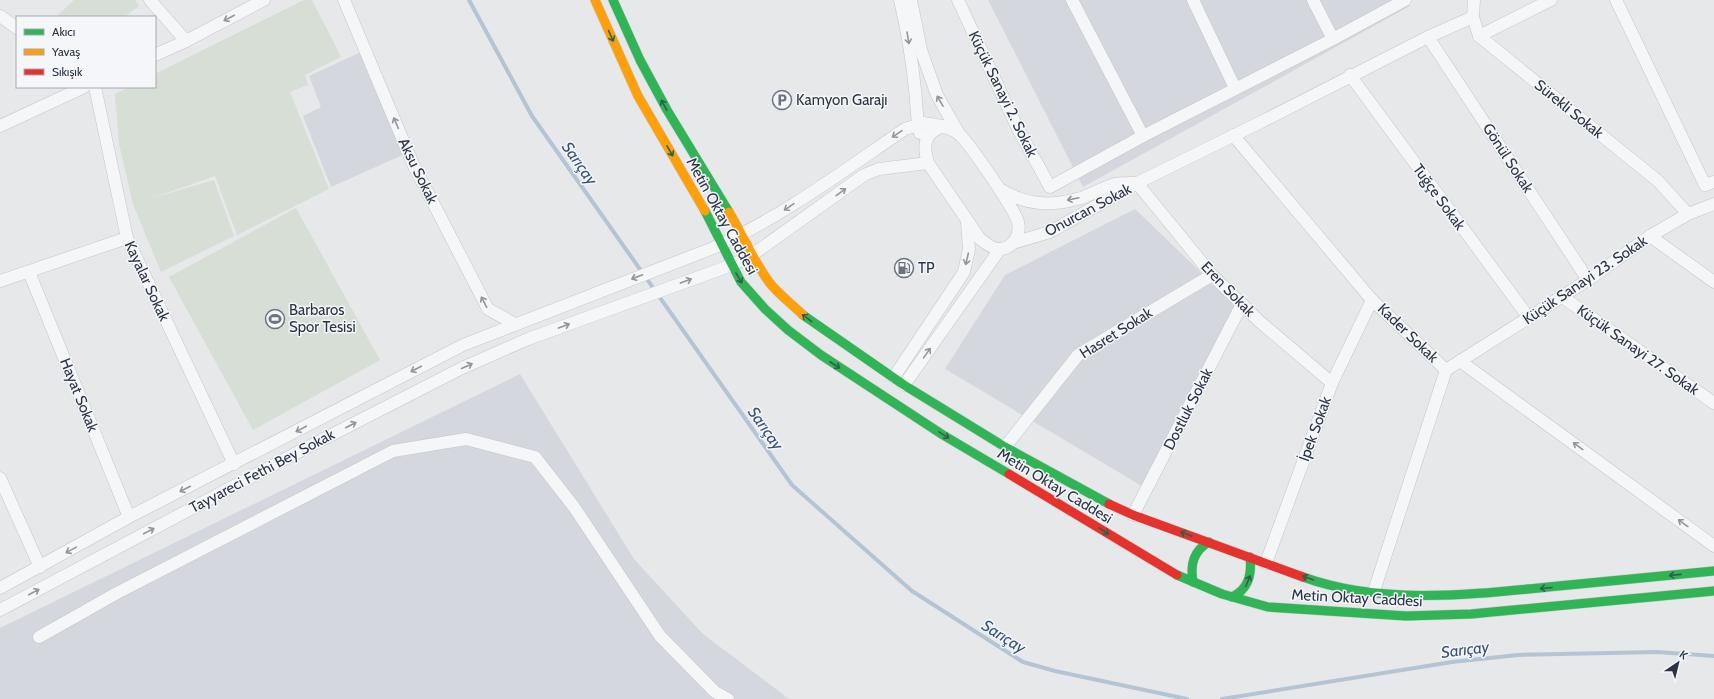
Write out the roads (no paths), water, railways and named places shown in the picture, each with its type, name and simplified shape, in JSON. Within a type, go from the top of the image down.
[{"type":"street","points":[[150,0],[186,41]]},
{"type":"street","points":[[156,55],[186,41],[264,0]]},
{"type":"street","name":"Aksu Sokak","points":[[344,0],[413,164],[488,309],[515,324]]},
{"type":"street","name":"Metin Oktay Caddesi","points":[[595,0],[638,96],[717,245],[729,266],[765,309],[788,330],[821,355],[943,435],[1062,505],[1170,572],[1232,597],[1268,607],[1406,616],[1471,614],[1714,591]]},
{"type":"street","name":"Metin Oktay Caddesi","points":[[613,0],[640,60],[667,110],[770,283],[806,318],[854,349],[904,385],[1005,447],[1103,501],[1133,515],[1314,581],[1373,594],[1464,595],[1714,571]]},
{"type":"street","points":[[900,0],[908,34],[918,125],[928,163],[980,239],[992,247],[1000,249],[904,385]]},
{"type":"street","points":[[911,0],[921,50],[937,95],[960,135],[1012,209],[1018,223],[1018,237],[1013,243]]},
{"type":"street","name":"Küçük Sanayi 2. Sokak","points":[[958,0],[1018,129],[1050,187],[1143,136]]},
{"type":"street","points":[[1072,0],[1143,136],[1235,88],[1333,40],[1405,0]]},
{"type":"street","points":[[1193,0],[1235,88]]},
{"type":"street","points":[[1314,0],[1333,40]]},
{"type":"street","points":[[1474,0],[1473,18],[1479,36],[1551,0]]},
{"type":"street","points":[[1616,0],[1709,184]]},
{"type":"street","points":[[0,16],[16,27]]},
{"type":"street","points":[[1137,183],[1259,123],[1350,75],[1428,37],[1473,18]]},
{"type":"street","name":"Sürekli Sokak","points":[[1479,36],[1658,181],[1688,214]]},
{"type":"street","name":"Gönül Sokak","points":[[1428,37],[1588,280]]},
{"type":"street","name":"Tuğçe Sokak","points":[[1350,75],[1529,318]]},
{"type":"street","points":[[0,126],[82,88]]},
{"type":"street","name":"Kayalar Sokak","points":[[95,88],[126,238],[234,464]]},
{"type":"street","points":[[918,125],[924,123],[948,127],[960,135]]},
{"type":"street","name":"Tayyareci Fethi Bey Sokak","points":[[0,588],[129,517],[463,345],[742,234],[777,215],[905,129],[918,125]]},
{"type":"street","points":[[925,148],[928,134],[941,127],[948,127]]},
{"type":"street","name":"Kader Sokak","points":[[1232,135],[1372,300],[1446,370],[1373,594]]},
{"type":"street","name":"Tayyareci Fethi Bey Sokak","points":[[0,610],[302,450],[462,368],[528,339],[729,266],[752,255],[864,175],[879,169],[928,163]]},
{"type":"street","name":"Onurcan Sokak","points":[[998,189],[1013,197],[1025,201],[1050,204],[1080,198],[1116,184],[1137,183]]},
{"type":"street","name":"Onurcan Sokak","points":[[1000,249],[1013,243],[1050,232],[1137,183]]},
{"type":"street","name":"Eren Sokak","points":[[1137,183],[1212,275],[1242,304],[1332,383]]},
{"type":"street","name":"Küçük Sanayi 23. Sokak","points":[[1446,370],[1588,280],[1650,236],[1688,214],[1714,204]]},
{"type":"street","points":[[894,377],[964,272],[969,249],[967,221]]},
{"type":"street","points":[[1650,236],[1714,282]]},
{"type":"street","points":[[0,281],[126,238]]},
{"type":"street","name":"Hayat Sokak","points":[[29,272],[129,517]]},
{"type":"street","name":"Hasret Sokak","points":[[1005,447],[1078,355],[1212,275]]},
{"type":"street","name":"Küçük Sanayi 27. Sokak","points":[[1561,296],[1714,403]]},
{"type":"street","name":"İpek Sokak","points":[[1266,563],[1332,383],[1372,300]]},
{"type":"street","name":"Dostluk Sokak","points":[[1133,515],[1242,304]]},
{"type":"street","points":[[1460,360],[1714,546]]},
{"type":"street","points":[[39,637],[117,593],[393,451],[466,439],[536,457],[574,507],[660,636],[715,692],[728,699]]},
{"type":"street","points":[[0,478],[40,567]]},
{"type":"street","points":[[1193,582],[1191,572],[1192,563],[1201,546],[1209,542]]},
{"type":"street","points":[[1232,597],[1239,595],[1249,581],[1251,574],[1250,557]]},
{"type":"waterway","name":"Sarıçay","points":[[469,0],[532,116],[792,485],[912,591],[1023,662],[1055,671],[1187,699]]},
{"type":"waterway","name":"Sarıçay","points":[[1222,699],[1452,662],[1518,655],[1657,652],[1714,656]]},
{"type":"place","name":"Kamyon Garajı","points":[[782,100]]},
{"type":"place","name":"TP","points":[[904,268]]},
{"type":"place","name":"Barbaros Spor Tesisi","points":[[275,319]]}]
